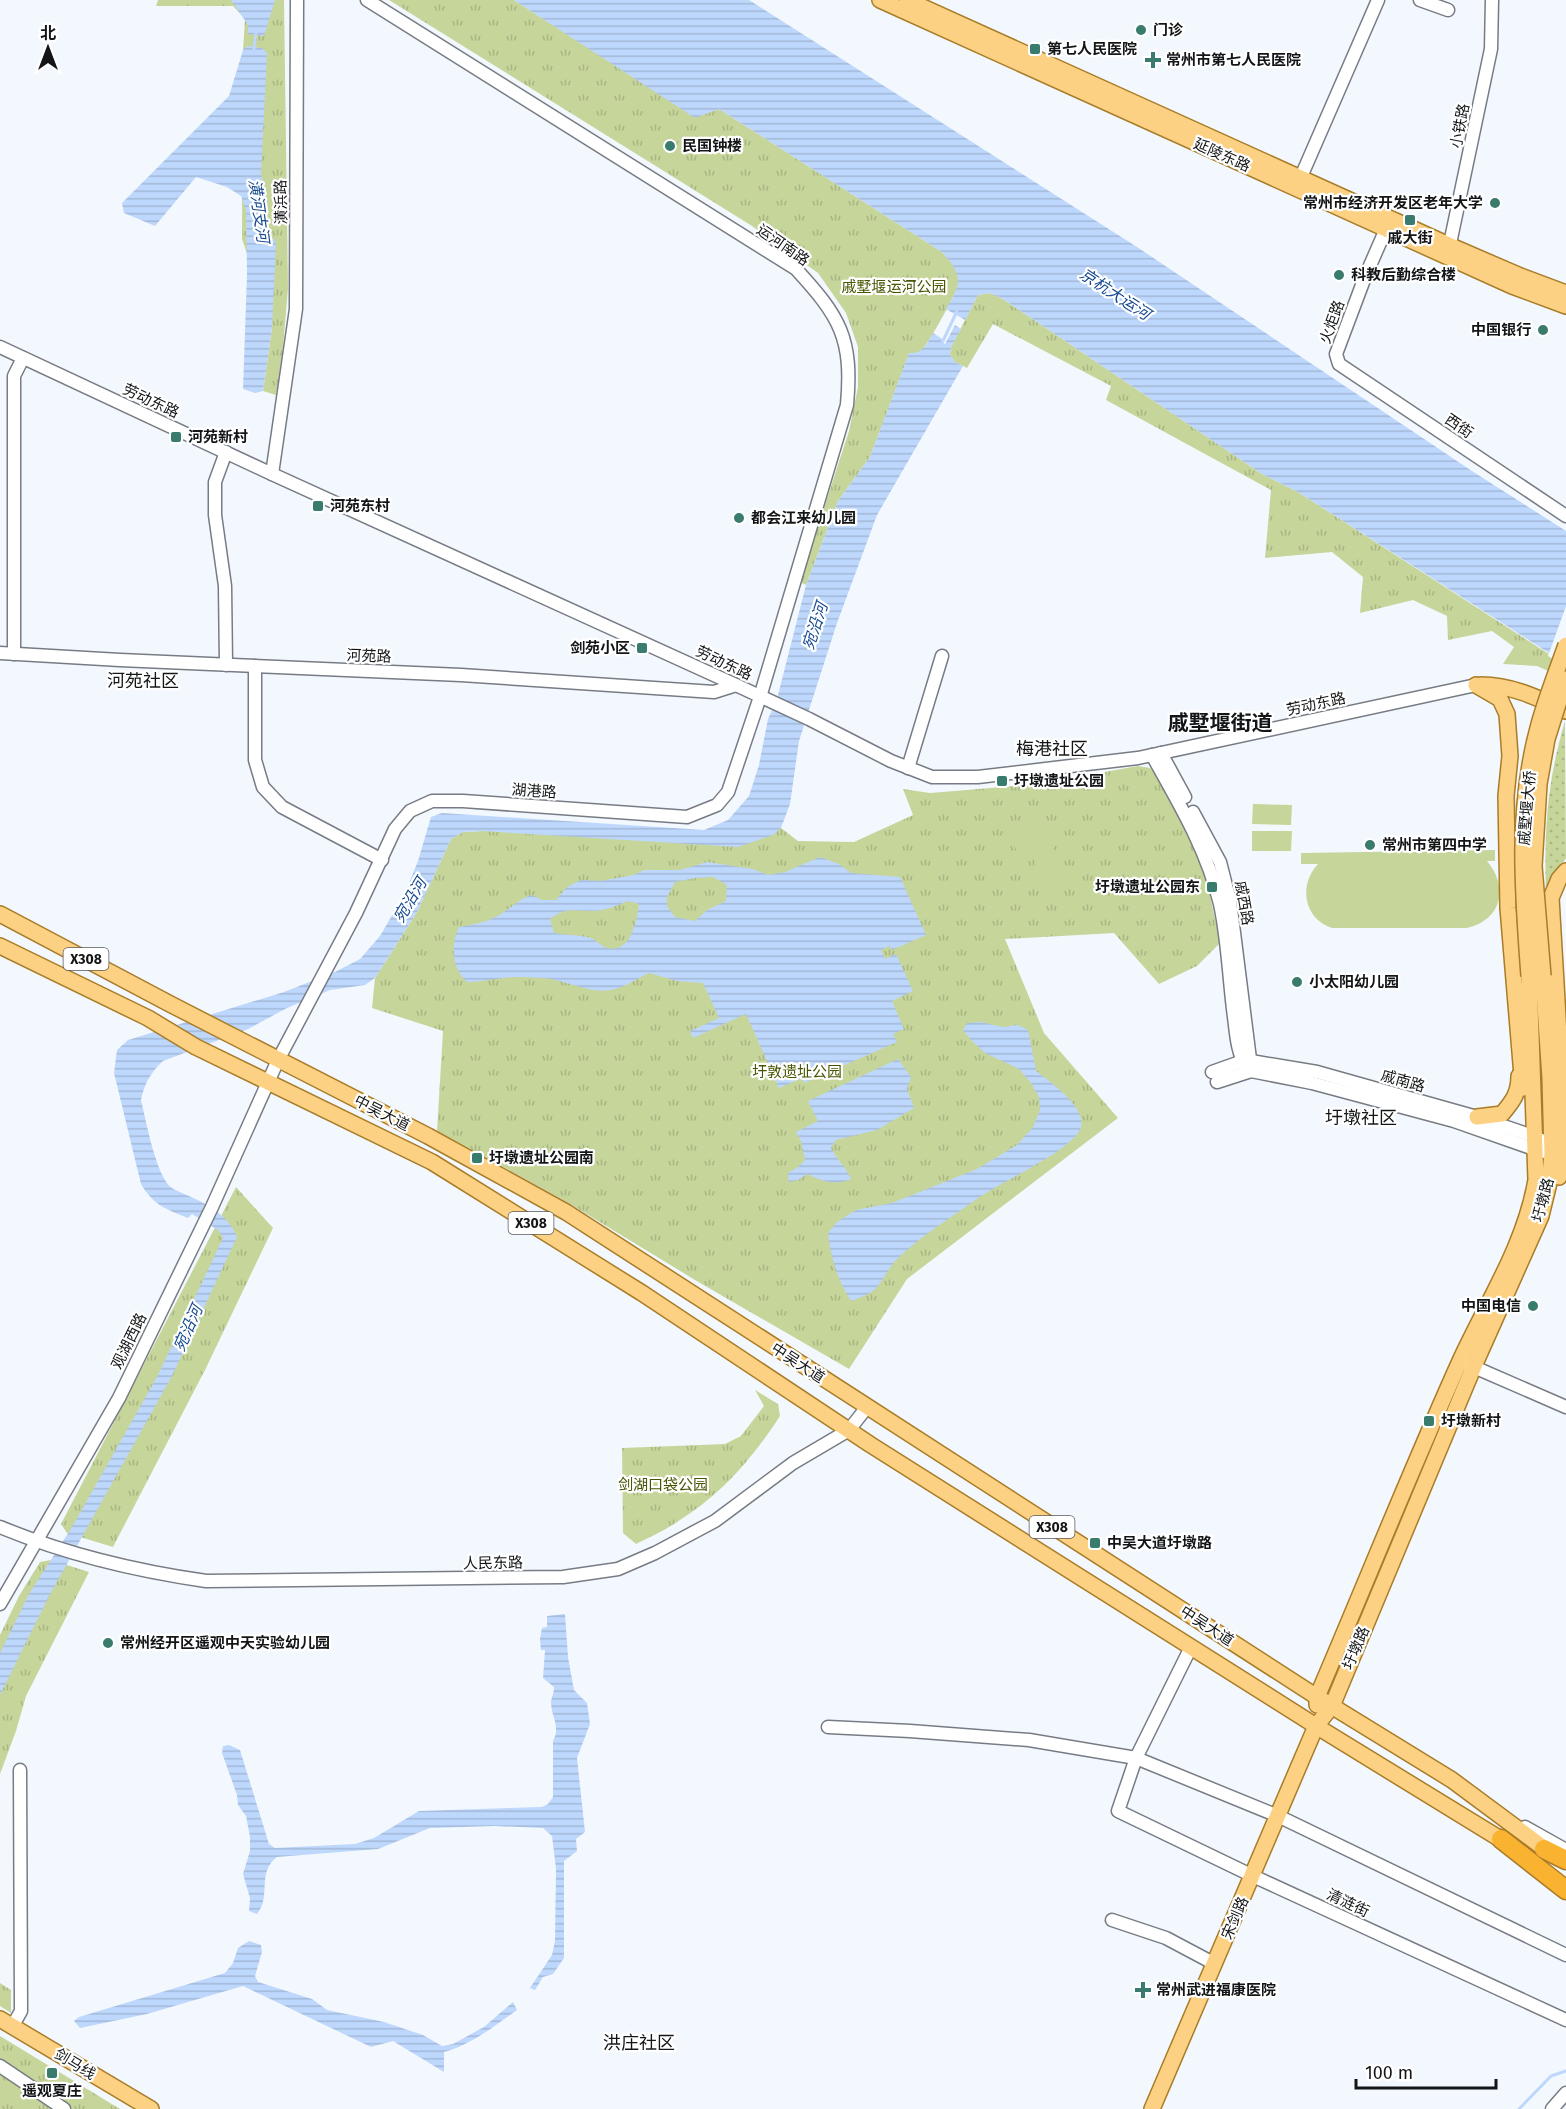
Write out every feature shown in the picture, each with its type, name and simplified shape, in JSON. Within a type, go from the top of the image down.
[{"type":"highway","points":[[1501,1839],[1566,1890]]},
{"type":"highway","points":[[1544,1849],[1566,1862]]},
{"type":"main road","name":"延陵东路","points":[[880,0],[901,2],[1449,251],[1512,286],[1566,306]]},
{"type":"main road","name":"延陵东路","points":[[1299,183],[1386,229],[1566,293]]},
{"type":"main road","name":"戚墅堰大桥","points":[[1536,976],[1521,866],[1527,785],[1537,732],[1566,645]]},
{"type":"main road","name":"戚墅堰大桥","points":[[1536,976],[1534,866],[1539,784],[1547,739],[1566,679]]},
{"type":"main road","points":[[1476,685],[1492,685],[1524,692],[1566,711]]},
{"type":"main road","points":[[1476,685],[1500,699],[1508,714],[1510,756],[1506,796],[1508,908],[1525,1108],[1533,1140]]},
{"type":"main road","points":[[1558,1150],[1559,1035],[1551,898],[1564,876]]},
{"type":"main road","name":"中吴大道","points":[[0,914],[428,1136],[566,1212],[1317,1697],[1452,1780],[1544,1849]]},
{"type":"main road","name":"中吴大道","points":[[0,946],[148,1018],[196,1047],[432,1162],[642,1293],[849,1430],[1191,1647],[1566,1879]]},
{"type":"main road","name":"圩墩路","points":[[1316,1726],[1332,1706],[1467,1364],[1529,1214],[1536,1180],[1529,996],[1536,976]]},
{"type":"main road","points":[[1536,976],[1558,1150]]},
{"type":"main road","points":[[1477,1117],[1502,1114],[1514,1101],[1519,1089],[1519,1045],[1529,996]]},
{"type":"main road","name":"圩墩路","points":[[1316,1726],[1317,1697],[1467,1364],[1528,1242],[1555,1198],[1558,1150]]},
{"type":"main road","name":"宋剑路","points":[[1152,2109],[1316,1726]]},
{"type":"main road","name":"剑马线","points":[[6,2023],[151,2109]]},
{"type":"street","name":"潢浜路","points":[[272,474],[296,309],[297,0]]},
{"type":"street","name":"运河南路","points":[[367,0],[796,269],[823,298],[847,347],[849,380],[847,405],[760,697]]},
{"type":"street","points":[[1299,183],[1378,0]]},
{"type":"street","points":[[1420,0],[1448,10]]},
{"type":"street","name":"小铁路","points":[[1449,251],[1491,49],[1492,0]]},
{"type":"street","name":"火炬路","points":[[1336,359],[1365,277],[1386,229]]},
{"type":"street","name":"劳动东路","points":[[0,347],[272,474],[736,685],[891,761],[932,777],[978,777],[1157,754],[1476,685]]},
{"type":"street","points":[[14,654],[14,376],[23,358]]},
{"type":"street","name":"西街","points":[[1336,359],[1339,364],[1566,516]]},
{"type":"street","points":[[226,452],[215,482],[215,515],[225,586],[226,664]]},
{"type":"street","name":"河苑路","points":[[0,653],[464,675],[714,692],[736,685]]},
{"type":"street","points":[[908,768],[942,656]]},
{"type":"street","points":[[255,666],[255,760],[263,787],[282,807],[382,860]]},
{"type":"street","name":"湖港路","points":[[278,1060],[328,968],[395,830],[411,811],[432,801],[687,817],[704,812],[717,806],[728,792],[760,697]]},
{"type":"street","name":"戚西路","points":[[1157,754],[1209,866],[1222,914],[1237,1036],[1248,1064]]},
{"type":"street","points":[[268,1083],[278,1060]]},
{"type":"street","name":"戚南路","points":[[1248,1064],[1443,1118],[1533,1140]]},
{"type":"street","name":"戚南路","points":[[1215,1077],[1248,1064],[1317,1072],[1477,1117],[1558,1150]]},
{"type":"street","name":"观湖西路","points":[[0,1604],[119,1398],[212,1207],[268,1083]]},
{"type":"street","points":[[1467,1364],[1566,1407]]},
{"type":"street","name":"人民东路","points":[[35,1541],[162,1575],[206,1581],[563,1577],[618,1569],[655,1553],[715,1521],[793,1463],[849,1430],[867,1407]]},
{"type":"street","points":[[0,1527],[35,1541]]},
{"type":"street","points":[[1136,1758],[1191,1647]]},
{"type":"street","points":[[828,1727],[1029,1740],[1136,1758],[1278,1816],[1566,1955]]},
{"type":"street","name":"清涟街","points":[[1136,1758],[1118,1811],[1253,1876],[1566,2020]]},
{"type":"street","points":[[6,2023],[21,2011],[20,1770]]},
{"type":"street","points":[[1487,1806],[1566,1850]]},
{"type":"street","points":[[1112,1920],[1166,1938],[1215,1964]]},
{"type":"street","points":[[0,2066],[64,2109]]},
{"type":"street","points":[[1552,2109],[1566,2093]]},
{"type":"green space","points":[[158,0],[284,0],[288,288],[276,395],[263,391],[272,328],[242,239],[245,19],[233,6],[156,6]]},
{"type":"green space","name":"戚墅堰运河公园","points":[[389,0],[514,0],[695,117],[719,109],[942,252],[958,272],[960,280],[937,328],[922,350],[909,354],[870,457],[838,501],[806,585],[800,582],[849,431],[858,387],[858,347],[846,313],[818,273],[752,226]]},
{"type":"green space","name":"戚墅堰运河公园","points":[[990,293],[1003,299],[1262,474],[1298,492],[1566,665],[1566,679],[1537,666],[1503,664],[1514,647],[1492,631],[1448,640],[1447,616],[1413,600],[1360,613],[1363,577],[1332,552],[1265,558],[1271,490],[1106,400],[1111,386],[993,324],[967,368],[955,362],[950,355],[951,347],[978,295]]},
{"type":"green space","points":[[1565,721],[1566,858],[1546,893],[1548,806],[1554,765]]},
{"type":"green space","name":"圩敦遗址公园","points":[[1138,766],[1150,768],[1159,776],[1200,858],[1220,943],[1197,966],[1159,984],[1114,933],[1005,939],[1044,1033],[1118,1118],[907,1279],[849,1369],[695,1280],[567,1202],[437,1131],[443,1031],[372,1008],[375,978],[417,912],[451,839],[463,832],[738,834],[762,806],[781,828],[798,841],[854,842],[913,815],[903,789],[930,793],[1038,784]]},
{"type":"green space","points":[[1253,804],[1292,805],[1291,825],[1252,824]]},
{"type":"green space","points":[[1034,822],[1043,842],[1050,840],[1067,877],[1046,886],[1030,852],[1019,856],[1009,834]]},
{"type":"green space","points":[[1252,831],[1292,831],[1291,851],[1252,851]]},
{"type":"green space","points":[[1495,850],[1495,861],[1487,861],[1494,871],[1500,892],[1495,910],[1479,924],[1467,928],[1332,928],[1315,917],[1307,900],[1308,882],[1318,864],[1301,864],[1301,853]]},
{"type":"green space","points":[[236,1187],[273,1228],[206,1368],[113,1547],[67,1533],[61,1524]]},
{"type":"green space","name":"剑湖口袋公园","points":[[755,1390],[778,1404],[780,1416],[759,1447],[721,1488],[693,1512],[636,1544],[623,1533],[622,1448],[725,1444],[741,1436],[764,1406]]},
{"type":"green space","points":[[51,1560],[89,1572],[26,1696],[0,1774],[0,1635],[19,1596],[40,1562]]},
{"type":"green space","points":[[0,1983],[11,1990],[11,2013],[0,2006]]},
{"type":"green space","points":[[0,2036],[120,2109],[0,2109]]},
{"type":"water","points":[[231,0],[275,0],[264,36],[248,34],[248,25]]},
{"type":"water","name":"京杭大运河","points":[[514,0],[749,0],[1137,247],[1472,471],[1566,531],[1566,664],[1298,492],[1262,474],[1003,299],[990,293],[978,295],[965,320],[946,309],[955,292],[958,280],[954,267],[942,252],[719,109],[695,118]]},
{"type":"water","points":[[247,46],[262,48],[267,53],[261,174],[266,195],[268,231],[276,243],[272,328],[263,391],[255,393],[243,389],[247,275],[246,210],[241,196],[227,187],[196,177],[155,226],[124,213],[122,203],[229,96],[243,50]]},
{"type":"water","points":[[955,325],[961,329],[951,347],[950,355],[955,362],[963,366],[877,515],[837,623],[799,741],[790,804],[781,828],[773,835],[738,847],[482,831],[463,832],[451,839],[417,912],[375,978],[365,985],[330,990],[287,1008],[248,1029],[163,1061],[152,1074],[141,1100],[156,1161],[166,1182],[172,1188],[218,1212],[229,1223],[237,1237],[172,1376],[49,1596],[0,1695],[0,1653],[29,1594],[72,1527],[158,1375],[223,1238],[218,1230],[192,1214],[188,1218],[161,1206],[141,1184],[114,1073],[117,1050],[128,1040],[284,992],[335,972],[360,959],[380,936],[405,893],[418,861],[431,817],[442,813],[704,830],[728,820],[749,796],[806,585],[838,501],[870,457],[909,353],[921,350],[933,333],[944,340],[945,344]]},
{"type":"water","points":[[820,857],[839,864],[851,873],[900,877],[926,935],[892,950],[890,946],[881,950],[885,959],[896,954],[913,991],[892,1001],[904,1029],[893,1034],[897,1042],[804,1083],[802,1078],[779,1088],[746,1014],[693,1038],[690,1031],[719,1018],[703,983],[677,981],[649,973],[624,986],[599,991],[533,977],[509,977],[467,982],[456,964],[454,941],[459,927],[494,918],[520,900],[532,895],[542,900],[556,900],[567,887],[581,880],[600,881],[634,875],[644,870],[680,870],[707,862],[753,869],[768,875],[785,872]],"holes":[[[713,877],[727,885],[726,901],[707,910],[695,921],[675,917],[667,906],[667,897],[675,882]],[[628,901],[639,904],[634,927],[622,946],[607,948],[590,938],[554,933],[550,919],[561,913],[570,910],[601,910]]]},
{"type":"water","points":[[981,1022],[1002,1027],[1018,1025],[1028,1030],[1036,1071],[1067,1096],[1074,1105],[1082,1122],[1080,1130],[1074,1138],[1050,1156],[981,1196],[927,1234],[897,1259],[873,1291],[851,1301],[838,1277],[829,1242],[828,1233],[837,1222],[856,1210],[892,1203],[977,1169],[1017,1145],[1033,1127],[1040,1110],[1039,1097],[1031,1083],[1019,1069],[985,1053],[963,1030],[967,1023]]},
{"type":"water","points":[[898,1059],[911,1077],[907,1089],[914,1108],[877,1130],[836,1140],[831,1148],[851,1179],[829,1182],[807,1174],[798,1180],[789,1182],[788,1173],[805,1160],[801,1141],[796,1132],[818,1121],[808,1101]]},
{"type":"water","points":[[565,1614],[568,1657],[574,1690],[587,1703],[590,1724],[577,1758],[585,1832],[576,1839],[577,1851],[564,1861],[564,1958],[553,1974],[543,1977],[535,1990],[530,1988],[552,1955],[555,1941],[556,1869],[552,1836],[543,1828],[495,1826],[430,1828],[378,1849],[277,1857],[267,1870],[264,1900],[261,1907],[257,1914],[249,1911],[250,1898],[243,1874],[250,1851],[250,1837],[246,1816],[238,1805],[237,1795],[222,1753],[223,1746],[229,1745],[240,1750],[269,1844],[275,1848],[355,1844],[374,1838],[419,1811],[542,1807],[548,1804],[553,1797],[553,1741],[556,1726],[551,1707],[554,1687],[543,1678],[545,1650],[541,1650],[540,1639],[542,1628],[547,1627],[547,1616]]},
{"type":"water","points":[[249,1941],[261,1945],[262,1952],[255,1976],[258,1982],[312,1999],[327,2010],[384,2022],[423,2035],[442,2046],[453,2044],[484,2027],[513,2002],[517,2010],[473,2040],[444,2052],[444,2072],[393,2041],[371,2047],[243,1986],[147,2014],[80,2028],[74,2021],[79,2017],[225,1973],[233,1963],[238,1948]]},
{"type":"pier","points":[[1566,606],[1566,667],[1548,656]]},
{"type":"waterway","name":"潢河支河","points":[[254,49],[256,32]]},
{"type":"waterway","name":"宛沿河","points":[[942,343],[957,311]]},
{"type":"waterway","points":[[1519,2109],[1551,2076],[1566,2071]]},
{"type":"place","name":"门诊","points":[[1141,30]]},
{"type":"place","name":"第七人民医院","points":[[1035,49]]},
{"type":"place","name":"常州市第七人民医院","points":[[1153,60]]},
{"type":"place","name":"民国钟楼","points":[[670,146]]},
{"type":"place","name":"常州市经济开发区老年大学","points":[[1495,203]]},
{"type":"place","name":"戚大街","points":[[1410,220]]},
{"type":"place","name":"科教后勤综合楼","points":[[1339,275]]},
{"type":"place","name":"中国银行","points":[[1543,330]]},
{"type":"place","name":"河苑新村","points":[[176,437]]},
{"type":"place","name":"河苑东村","points":[[318,506]]},
{"type":"place","name":"都会江来幼儿园","points":[[739,518]]},
{"type":"place","name":"剑苑小区","points":[[642,648]]},
{"type":"place","name":"圩墩遗址公园","points":[[1002,781]]},
{"type":"place","name":"常州市第四中学","points":[[1370,845]]},
{"type":"place","name":"圩墩遗址公园东","points":[[1212,887]]},
{"type":"place","name":"小太阳幼儿园","points":[[1297,982]]},
{"type":"place","name":"圩墩遗址公园南","points":[[477,1158]]},
{"type":"place","name":"中国电信","points":[[1533,1306]]},
{"type":"place","name":"圩墩新村","points":[[1429,1421]]},
{"type":"place","name":"中吴大道圩墩路","points":[[1095,1543]]},
{"type":"place","name":"常州经开区遥观中天实验幼儿园","points":[[108,1643]]},
{"type":"place","name":"常州武进福康医院","points":[[1143,1990]]},
{"type":"place","name":"遥观夏庄","points":[[52,2073]]},
{"type":"district","name":"河苑社区","points":[[143,681]]},
{"type":"district","name":"戚墅堰街道","points":[[1220,723]]},
{"type":"district","name":"梅港社区","points":[[1052,749]]},
{"type":"district","name":"圩墩社区","points":[[1361,1118]]},
{"type":"district","name":"洪庄社区","points":[[639,2043]]}]
